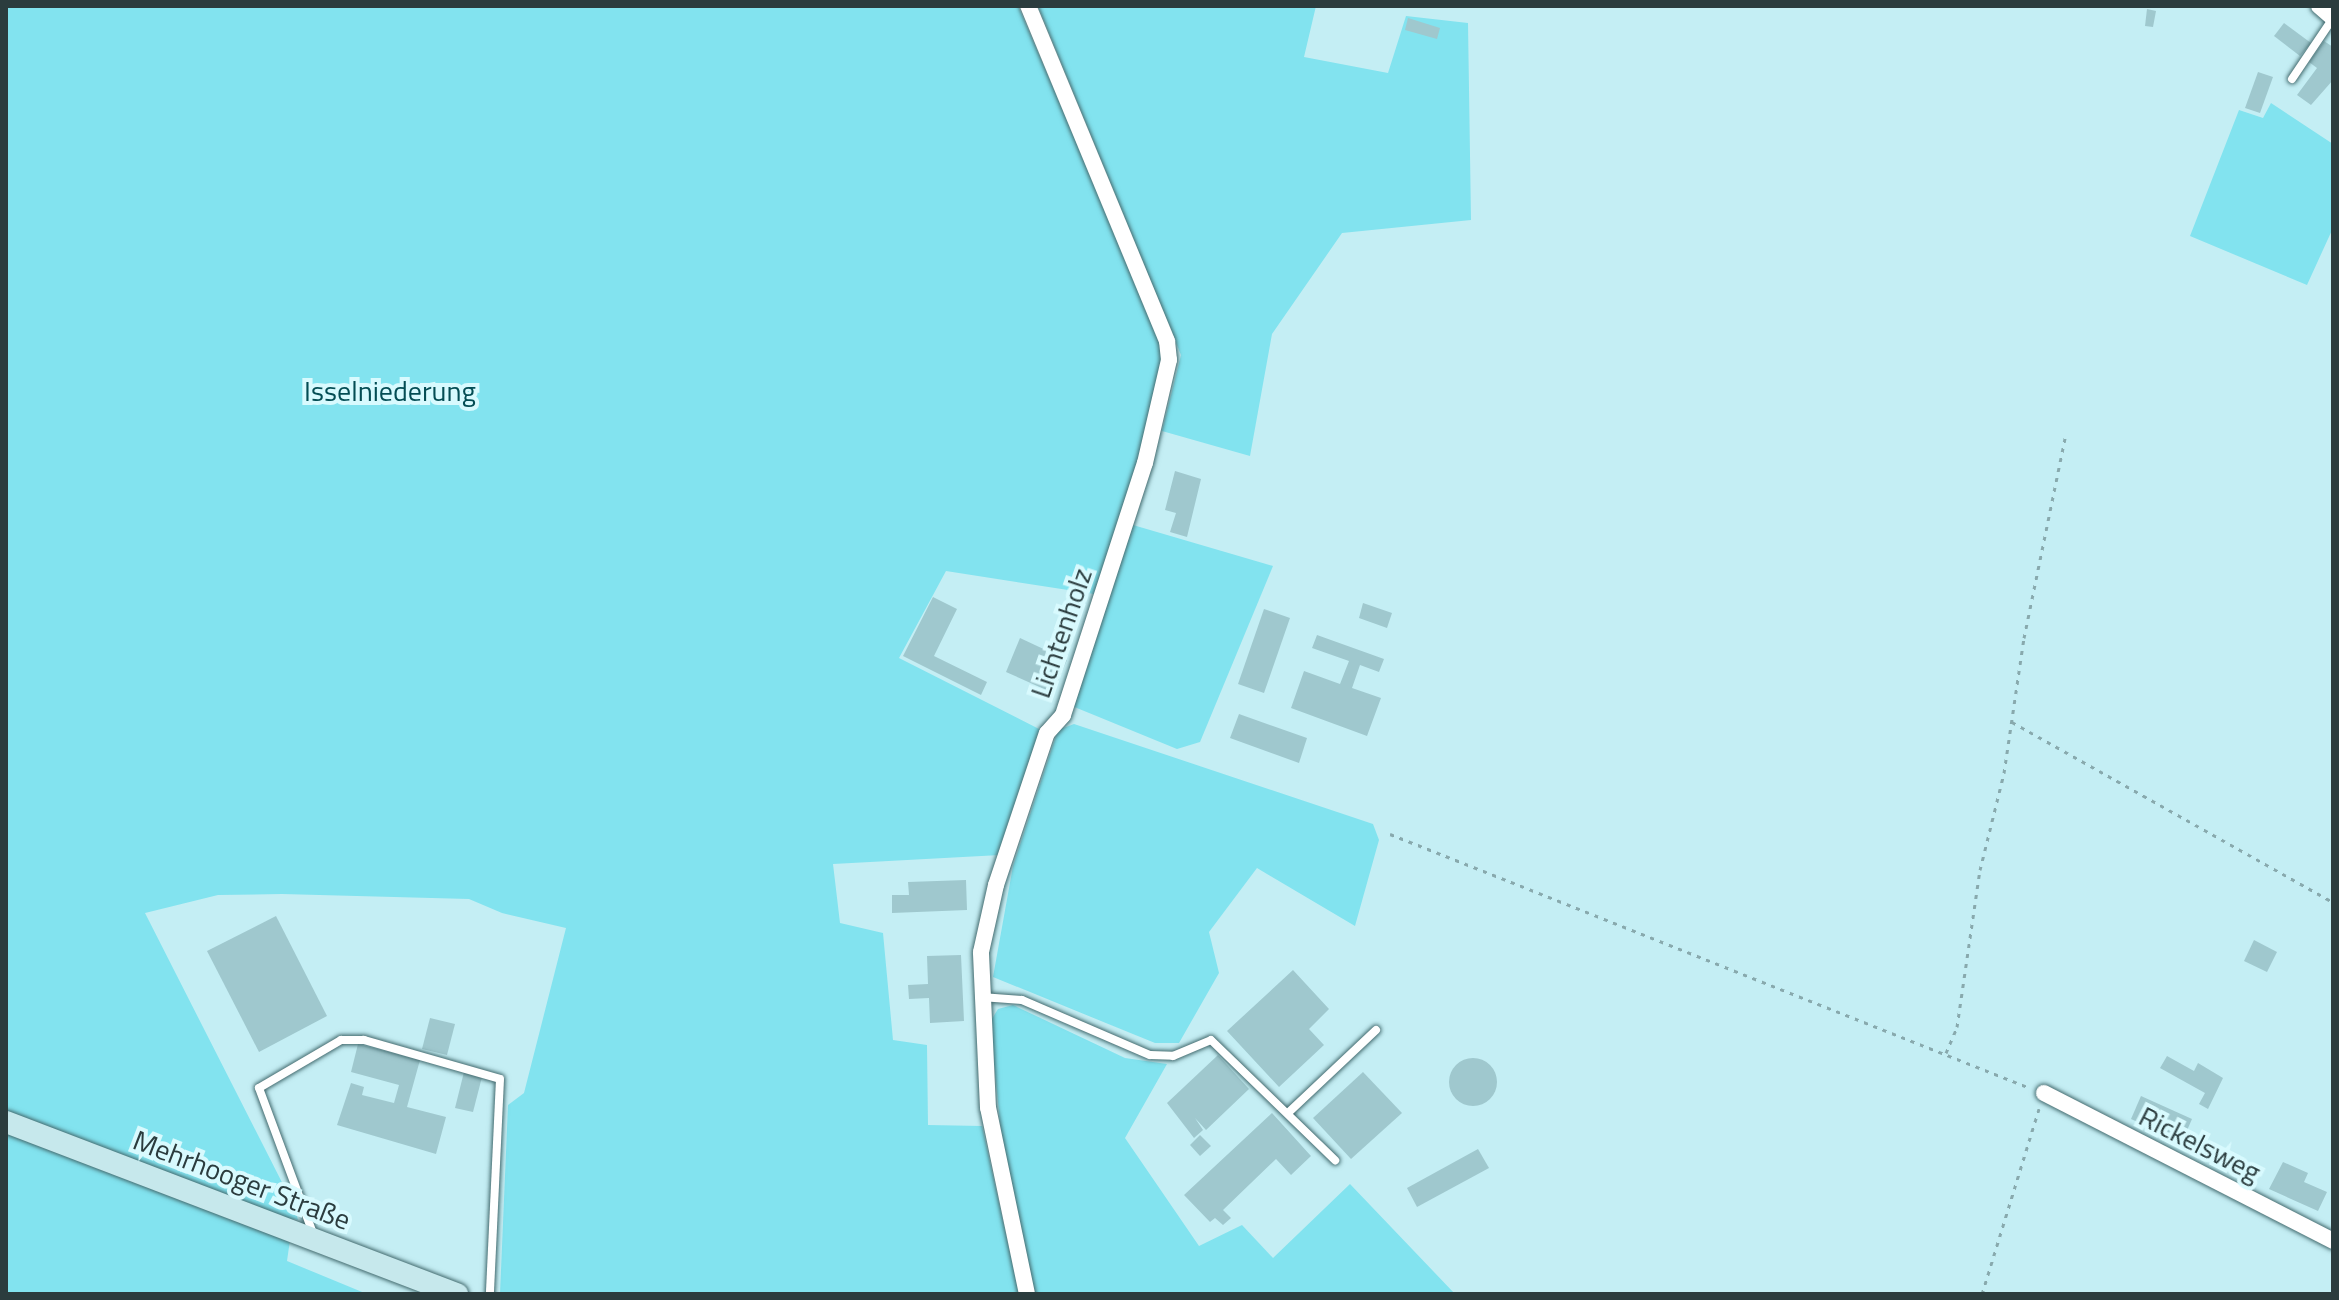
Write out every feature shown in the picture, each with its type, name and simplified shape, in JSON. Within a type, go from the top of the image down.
[{"type":"main road","name":"Mehrhooger Straße","points":[[6,1122],[457,1294]]},
{"type":"street","name":"Lichtenholz","points":[[1027,1294],[997,1165],[981,997],[981,952],[996,885],[1047,733],[1063,715],[1145,463],[1169,360],[1167,341],[1028,6]]},
{"type":"street","points":[[2319,6],[2333,18]]},
{"type":"street","name":"Rickelsweg","points":[[2044,1093],[2333,1241]]},
{"type":"lane","points":[[2292,79],[2333,18]]},
{"type":"lane","points":[[981,997],[1022,1000],[1150,1055],[1173,1056],[1211,1040],[1335,1160]]},
{"type":"lane","points":[[1288,1113],[1376,1030]]},
{"type":"lane","points":[[316,1240],[259,1088],[341,1040],[364,1040],[500,1079],[490,1294]]},
{"type":"path","points":[[1946,1053],[1957,1027],[1980,870],[2012,722],[2066,434]]},
{"type":"path","points":[[2012,722],[2333,902]]},
{"type":"path","points":[[1390,834],[2044,1093],[1982,1294]]},
{"type":"green space","name":"Isselniederung","points":[[6,6],[1018,6],[1157,330],[1163,361],[1131,488],[1094,594],[946,571],[899,658],[1041,730],[1000,855],[833,864],[840,923],[883,933],[893,1040],[927,1045],[928,1125],[982,1126],[1019,1294],[500,1294],[508,1105],[524,1093],[566,928],[502,913],[469,899],[282,894],[218,895],[145,913],[295,1208],[298,1220],[293,1219],[287,1261],[367,1294],[6,1294]]},
{"type":"green space","points":[[1038,6],[1316,6],[1304,57],[1388,73],[1406,16],[1468,23],[1471,220],[1342,233],[1272,334],[1250,456],[1162,431],[1181,355]]},
{"type":"green space","points":[[2271,103],[2333,144],[2333,228],[2307,285],[2190,236],[2239,110],[2263,118]]},
{"type":"green space","points":[[1133,525],[1273,566],[1200,742],[1177,749],[1072,706]]},
{"type":"green space","points":[[1074,724],[1373,824],[1379,840],[1355,926],[1257,868],[1209,932],[1219,973],[1179,1043],[1155,1043],[993,977],[1013,866],[1058,730]]},
{"type":"green space","points":[[1013,1005],[1125,1058],[1167,1064],[1125,1138],[1199,1246],[1242,1225],[1273,1258],[1350,1184],[1455,1294],[1035,1294],[1006,1182],[990,1022],[998,1009]]},
{"type":"building","points":[[2147,9],[2156,11],[2153,27],[2145,26]]},
{"type":"building","points":[[1408,18],[1440,28],[1437,39],[1405,30]]},
{"type":"building","points":[[2284,23],[2311,43],[2300,56],[2274,36]]},
{"type":"building","points":[[2324,41],[2333,47],[2333,80],[2311,105],[2297,95],[2317,68],[2309,62]]},
{"type":"building","points":[[2258,72],[2273,77],[2260,113],[2245,108]]},
{"type":"building","points":[[1175,471],[1201,479],[1187,537],[1170,532],[1176,513],[1165,510]]},
{"type":"building","points":[[933,597],[957,609],[934,656],[987,682],[981,695],[903,656]]},
{"type":"building","points":[[1363,603],[1392,613],[1387,628],[1359,618]]},
{"type":"building","points":[[1264,609],[1290,618],[1264,693],[1238,684]]},
{"type":"building","points":[[1317,635],[1384,659],[1379,672],[1360,665],[1352,688],[1381,698],[1367,736],[1291,708],[1304,671],[1340,684],[1349,661],[1312,648]]},
{"type":"building","points":[[1020,638],[1067,660],[1053,693],[1006,672]]},
{"type":"building","points":[[1239,714],[1307,738],[1299,763],[1230,738]]},
{"type":"building","points":[[966,880],[967,910],[892,913],[892,895],[909,895],[908,882]]},
{"type":"building","points":[[276,916],[327,1016],[259,1052],[207,951]]},
{"type":"building","points":[[2254,940],[2277,952],[2267,972],[2244,961]]},
{"type":"building","points":[[961,955],[964,1021],[930,1023],[929,998],[909,999],[908,985],[928,984],[927,956]]},
{"type":"building","points":[[1293,970],[1329,1009],[1309,1029],[1324,1045],[1279,1087],[1227,1031]]},
{"type":"building","points":[[430,1018],[455,1024],[447,1055],[422,1049]]},
{"type":"building","points":[[358,1044],[420,1060],[407,1107],[446,1117],[436,1154],[337,1125],[351,1083],[364,1087],[362,1095],[394,1103],[399,1085],[351,1072]]},
{"type":"building","points":[[1218,1055],[1249,1089],[1206,1130],[1195,1118],[1203,1130],[1194,1138],[1167,1103]]},
{"type":"building","points":[[2167,1056],[2194,1071],[2198,1063],[2223,1078],[2208,1109],[2199,1104],[2205,1093],[2160,1068]]},
{"type":"building","points":[[1473,1058],[1482,1059],[1490,1065],[1496,1073],[1496,1091],[1490,1099],[1482,1105],[1473,1106],[1464,1105],[1456,1099],[1450,1091],[1449,1082],[1450,1073],[1456,1065],[1464,1059]]},
{"type":"building","points":[[464,1072],[482,1077],[473,1112],[455,1108]]},
{"type":"building","points":[[1363,1072],[1402,1113],[1351,1159],[1313,1118]]},
{"type":"building","points":[[2141,1096],[2192,1119],[2182,1142],[2131,1119]]},
{"type":"building","points":[[1272,1113],[1311,1156],[1291,1175],[1276,1159],[1223,1210],[1231,1218],[1223,1225],[1215,1218],[1210,1222],[1184,1195]]},
{"type":"building","points":[[1200,1135],[1211,1146],[1200,1156],[1190,1145]]},
{"type":"building","points":[[1478,1149],[1489,1168],[1417,1207],[1407,1188]]},
{"type":"building","points":[[2283,1162],[2308,1173],[2304,1182],[2327,1192],[2318,1211],[2269,1189]]}]
